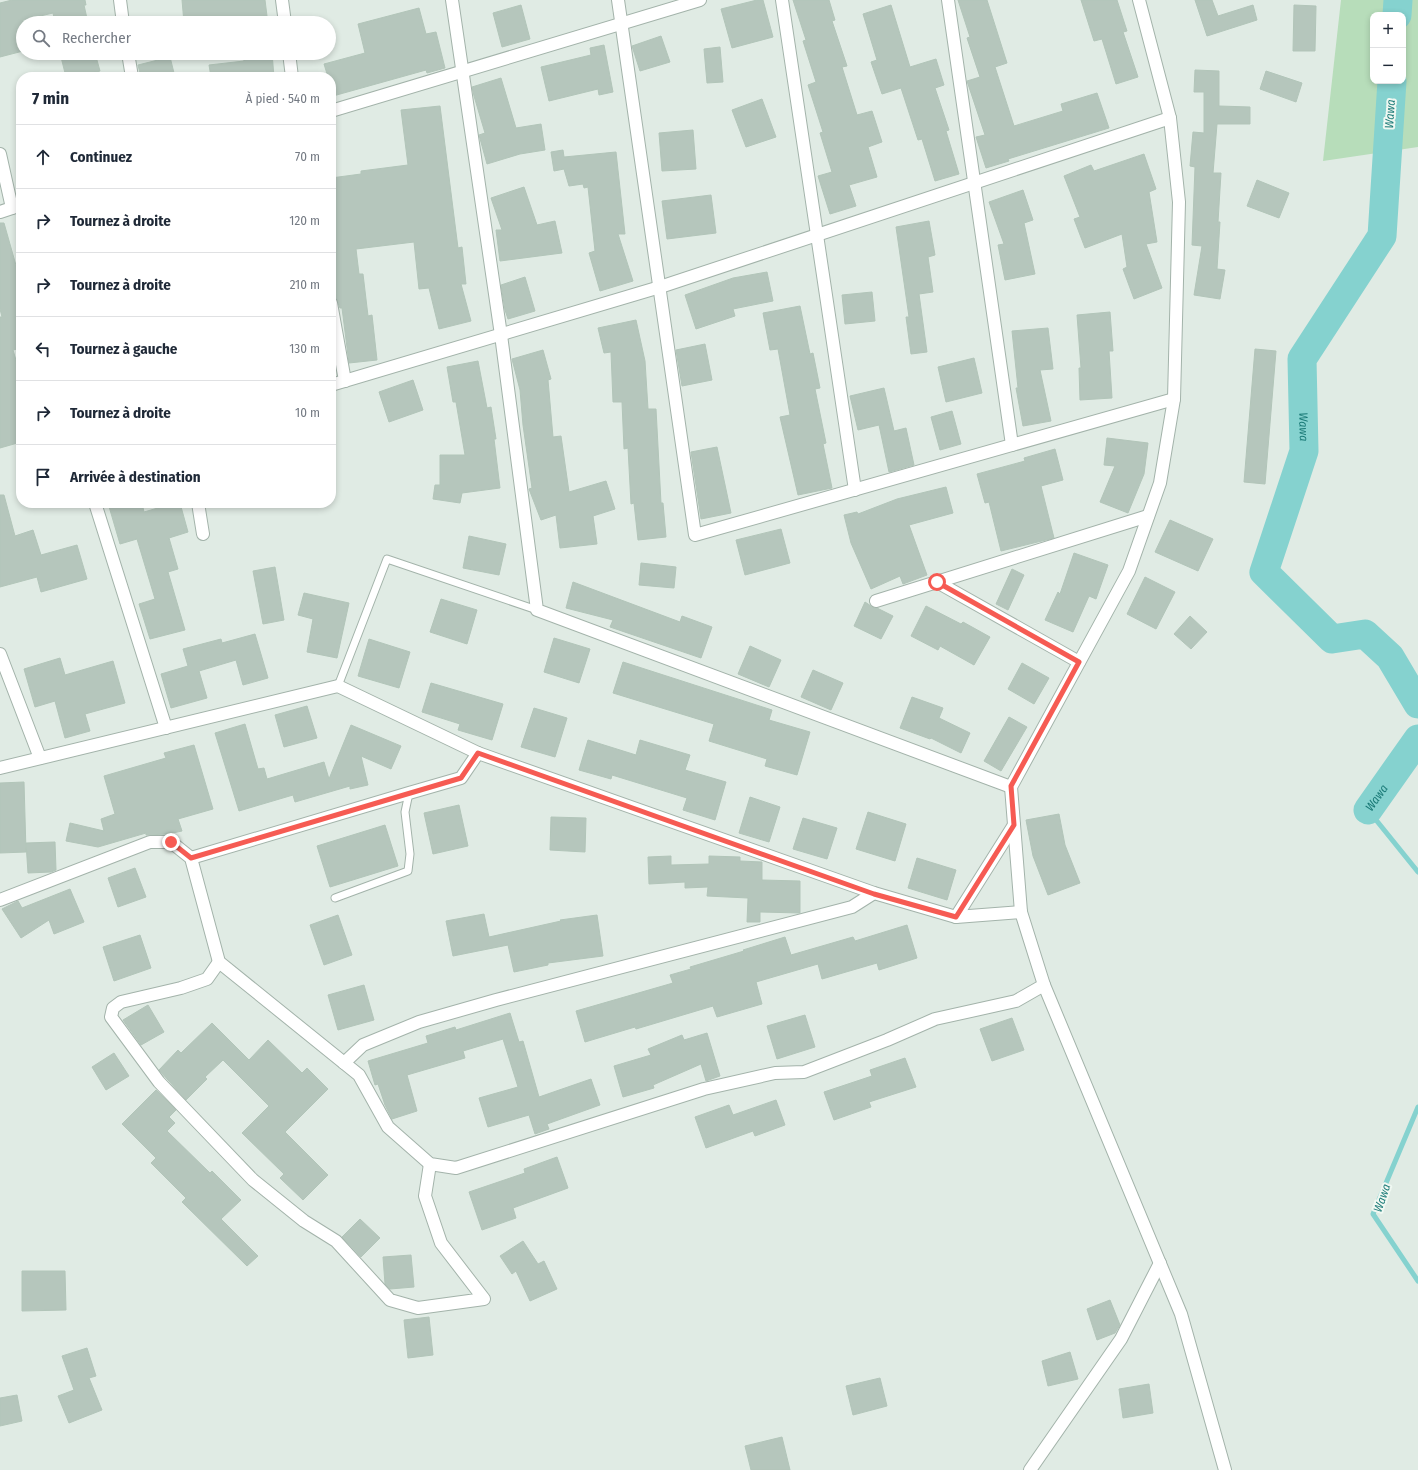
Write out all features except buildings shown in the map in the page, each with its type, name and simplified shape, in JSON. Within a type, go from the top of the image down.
[{"type":"street","points":[[120,0],[122,16]]},
{"type":"street","points":[[282,0],[284,16]]},
{"type":"street","points":[[452,0],[501,335],[537,610],[1011,786]]},
{"type":"street","points":[[618,0],[695,535],[1174,399]]},
{"type":"street","points":[[336,110],[700,0]]},
{"type":"street","points":[[782,0],[855,490]]},
{"type":"street","points":[[948,0],[1012,445]]},
{"type":"street","points":[[1139,0],[1170,118],[1179,202],[1174,399],[1160,483],[1129,571],[1011,786],[1021,912],[1044,985],[1181,1314],[1225,1470]]},
{"type":"street","points":[[129,60],[131,72]]},
{"type":"street","points":[[290,60],[291,72]]},
{"type":"street","points":[[336,384],[660,287],[1170,118]]},
{"type":"street","points":[[0,154],[11,208]]},
{"type":"street","points":[[336,329],[346,381]]},
{"type":"street","points":[[97,508],[166,728]]},
{"type":"street","points":[[199,508],[202,534]]},
{"type":"street","points":[[876,601],[1148,516]]},
{"type":"street","points":[[937,582],[1079,662]]},
{"type":"street","points":[[0,654],[40,758]]},
{"type":"street","points":[[0,768],[338,686],[478,753],[874,894],[956,917],[1021,912]]},
{"type":"street","points":[[191,858],[461,778],[478,753]]},
{"type":"street","points":[[956,917],[1014,825]]},
{"type":"street","points":[[0,900],[150,842],[171,842],[191,858],[219,962],[359,1075],[388,1127],[430,1164],[456,1168],[704,1089],[775,1073],[804,1072],[935,1020],[1016,1001],[1044,985]]},
{"type":"street","points":[[344,1063],[363,1045],[420,1022],[496,1000],[852,907],[874,894]]},
{"type":"street","points":[[219,962],[207,979],[181,988],[121,1002],[113,1008],[111,1017],[159,1082],[252,1180],[304,1221],[336,1241],[390,1300],[418,1308],[484,1299],[441,1243],[425,1196],[430,1164]]},
{"type":"street","points":[[1030,1470],[1121,1339],[1160,1263]]},
{"type":"lane","points":[[338,686],[387,559],[537,610]]},
{"type":"lane","points":[[335,898],[408,871],[410,854],[405,812],[409,793]]},
{"type":"green space","points":[[1341,0],[1418,0],[1418,147],[1323,161]]},
{"type":"waterway","name":"Wawa","points":[[1397,12],[1398,0]]},
{"type":"waterway","name":"Wawa","points":[[1392,84],[1382,236],[1302,359],[1304,451],[1264,572],[1332,639],[1365,634],[1390,657],[1418,704]]},
{"type":"waterway","name":"Wawa","points":[[1368,810],[1418,739]]},
{"type":"waterway","name":"Wawa","points":[[1368,810],[1418,872]]},
{"type":"waterway","name":"Wawa","points":[[1418,1107],[1373,1214],[1418,1281]]},
{"type":"route","points":[[171,842],[191,858],[461,778],[478,753],[874,894],[956,917],[1014,825],[1011,786],[1079,662],[937,582]]}]
